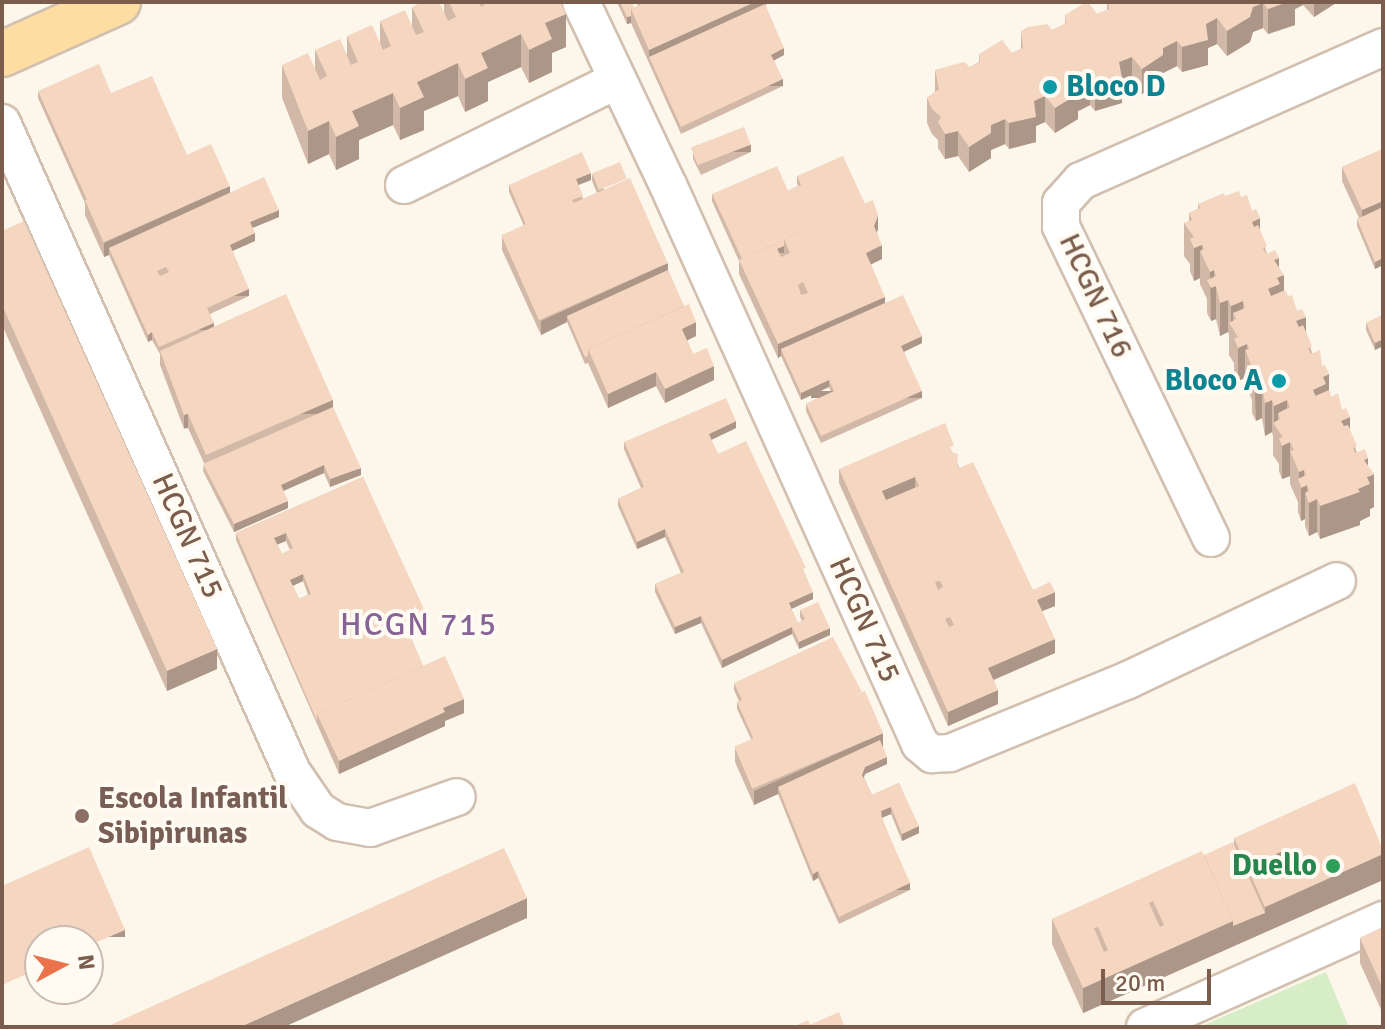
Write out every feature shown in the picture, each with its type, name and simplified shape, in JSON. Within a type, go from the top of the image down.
[{"type":"main road","points":[[2,54],[118,2]]},
{"type":"street","name":"HCGN 715","points":[[581,2],[674,199],[920,744],[932,754],[950,753],[1128,680],[1337,581]]},
{"type":"street","name":"HCGN 716","points":[[1211,538],[1061,226],[1061,203],[1081,181],[1383,47]]},
{"type":"street","points":[[404,185],[617,80]]},
{"type":"street","name":"HCGN 715","points":[[2,123],[292,772],[318,810],[337,822],[370,828],[457,797]]},
{"type":"street","points":[[1145,1027],[1379,922]]},
{"type":"green space","points":[[1326,972],[1349,1027],[1199,1027]]},
{"type":"building","points":[[422,2],[439,2],[448,21],[456,17],[449,2],[479,2],[481,7],[488,2],[560,2],[566,14],[545,23],[552,39],[529,50],[521,34],[481,53],[488,68],[465,79],[458,63],[417,82],[424,97],[400,108],[393,93],[352,111],[359,126],[336,137],[329,121],[308,131],[282,65],[308,53],[320,80],[327,76],[315,50],[340,39],[351,65],[358,62],[347,36],[372,25],[383,50],[391,46],[380,21],[405,10],[416,35],[424,32],[412,7]]},
{"type":"building","points":[[620,2],[631,2],[634,8],[631,9],[631,16],[627,17]]},
{"type":"building","points":[[646,2],[755,2],[649,50],[631,9]]},
{"type":"building","name":"Bloco D","points":[[1086,2],[1097,14],[1109,9],[1108,2],[1288,2],[1268,9],[1263,3],[1253,7],[1250,17],[1227,31],[1217,18],[1206,24],[1208,40],[1182,47],[1177,41],[1163,48],[1163,55],[1142,69],[1132,57],[1119,62],[1122,78],[1095,86],[1090,80],[1081,84],[1077,87],[1078,94],[1055,108],[1045,96],[1034,101],[1036,117],[1009,123],[1005,119],[991,125],[991,133],[969,147],[958,131],[945,134],[938,122],[941,117],[932,109],[927,98],[939,89],[935,70],[964,62],[970,67],[980,62],[979,54],[1002,40],[1012,53],[1023,48],[1021,31],[1047,24],[1052,30],[1066,23],[1065,15]]},
{"type":"building","points":[[765,4],[784,48],[771,55],[783,79],[681,127],[649,57]]},
{"type":"building","points":[[99,64],[111,93],[152,76],[187,155],[87,200],[38,91]]},
{"type":"building","points":[[744,127],[751,145],[698,165],[691,147]]},
{"type":"building","points":[[211,144],[230,186],[104,242],[85,200]]},
{"type":"building","points":[[1383,149],[1383,201],[1362,210],[1342,167]]},
{"type":"building","points":[[582,152],[591,173],[576,179],[583,196],[526,225],[509,185]]},
{"type":"building","points":[[843,156],[865,204],[784,239],[784,246],[777,249],[775,244],[742,259],[712,194],[777,166],[788,191],[801,185],[797,176]]},
{"type":"building","points":[[620,162],[627,179],[599,190],[592,173]]},
{"type":"building","points":[[264,177],[279,210],[250,222],[255,233],[230,245],[249,289],[207,308],[214,323],[159,347],[152,332],[148,335],[109,248]],"holes":[[[166,267],[169,272],[160,276],[157,271]]]},
{"type":"building","points":[[630,178],[668,263],[539,320],[501,235]]},
{"type":"building","name":"Bloco A","points":[[1239,191],[1241,197],[1247,195],[1252,211],[1256,209],[1260,218],[1252,222],[1254,227],[1258,225],[1267,246],[1263,248],[1266,254],[1275,250],[1279,258],[1274,260],[1284,275],[1277,278],[1280,284],[1268,289],[1271,296],[1285,290],[1288,296],[1292,295],[1297,311],[1302,309],[1306,317],[1296,321],[1299,327],[1303,325],[1312,346],[1308,348],[1311,354],[1320,350],[1322,366],[1325,365],[1329,374],[1323,377],[1326,384],[1313,390],[1315,396],[1329,390],[1331,397],[1338,393],[1342,410],[1346,408],[1350,417],[1341,421],[1344,426],[1348,425],[1357,446],[1353,448],[1355,453],[1365,449],[1368,458],[1364,460],[1374,474],[1367,477],[1370,484],[1358,489],[1360,492],[1320,506],[1317,499],[1309,503],[1305,493],[1309,491],[1307,485],[1301,488],[1298,479],[1306,475],[1304,470],[1299,472],[1290,451],[1294,450],[1290,442],[1282,446],[1279,438],[1283,437],[1273,423],[1280,419],[1278,413],[1290,407],[1287,400],[1274,406],[1272,400],[1265,403],[1262,386],[1256,388],[1252,380],[1262,376],[1259,370],[1254,372],[1245,350],[1249,349],[1247,344],[1238,348],[1234,339],[1238,337],[1229,323],[1236,319],[1233,313],[1245,308],[1243,301],[1231,306],[1228,300],[1220,303],[1216,286],[1211,288],[1207,280],[1216,276],[1214,270],[1210,272],[1200,251],[1204,249],[1202,245],[1194,248],[1190,239],[1194,237],[1184,223],[1192,220],[1189,213],[1200,208],[1198,204],[1224,193],[1225,196]]},
{"type":"building","points":[[873,200],[878,215],[874,226],[882,245],[866,253],[885,297],[778,344],[739,260],[775,244],[781,257],[790,253],[784,239]],"holes":[[[803,282],[808,293],[801,295],[798,285]]]},
{"type":"building","points":[[1383,207],[1383,258],[1375,262],[1357,219]]},
{"type":"building","points":[[24,221],[217,649],[167,671],[2,305],[2,231]]},
{"type":"building","points":[[668,270],[684,306],[588,349],[588,356],[585,357],[567,316]]},
{"type":"building","points":[[286,294],[333,400],[206,455],[188,414],[184,415],[160,351]]},
{"type":"building","points":[[903,295],[922,336],[901,346],[922,391],[821,436],[806,404],[834,391],[829,380],[801,393],[781,349]]},
{"type":"building","points":[[689,304],[696,322],[682,329],[693,354],[707,348],[714,366],[665,389],[656,372],[608,394],[588,349]]},
{"type":"building","points":[[1383,315],[1383,339],[1375,343],[1366,323]]},
{"type":"building","points":[[726,398],[736,421],[709,434],[718,454],[746,441],[806,568],[803,569],[813,592],[789,603],[798,623],[805,619],[800,610],[818,602],[830,628],[799,642],[792,627],[722,660],[701,616],[675,627],[655,584],[684,572],[665,529],[637,542],[618,499],[644,487],[624,442]]},
{"type":"building","points":[[333,407],[361,468],[330,479],[324,465],[281,485],[288,501],[234,524],[203,464]]},
{"type":"building","points":[[945,423],[954,445],[950,447],[953,453],[958,454],[959,468],[973,462],[1033,590],[1050,582],[1055,592],[1037,600],[1055,639],[988,668],[998,690],[948,712],[839,469]],"holes":[[[915,477],[919,486],[886,500],[882,491]],[[940,581],[943,587],[938,590],[935,582]],[[950,617],[954,625],[949,627],[945,619]]]},
{"type":"building","points":[[363,477],[429,620],[407,630],[423,666],[317,714],[317,721],[236,533]],"holes":[[[286,533],[293,548],[282,554],[274,538]],[[303,574],[311,594],[299,599],[290,580]]]},
{"type":"building","points":[[833,637],[862,692],[754,740],[737,702],[742,700],[734,683]]},
{"type":"building","points":[[445,656],[464,699],[443,708],[445,712],[339,761],[317,714]]},
{"type":"building","points":[[865,691],[883,733],[752,789],[734,746]]},
{"type":"building","points":[[880,740],[887,757],[865,767],[862,775],[872,795],[899,783],[919,826],[902,834],[891,807],[881,811],[910,883],[839,917],[818,871],[813,874],[778,787]]},
{"type":"building","points":[[1355,783],[1383,854],[1265,907],[1234,838]],"holes":[[[1285,850],[1289,858],[1279,862],[1276,854]]]},
{"type":"building","points":[[1233,842],[1265,913],[1233,926],[1204,855]]},
{"type":"building","points":[[89,847],[125,930],[104,939],[104,925],[24,925],[24,975],[2,985],[2,886]]},
{"type":"building","points":[[504,848],[527,898],[240,1027],[106,1027]]},
{"type":"building","points":[[1202,851],[1233,921],[1083,988],[1052,919]],"holes":[[[1153,901],[1164,925],[1160,927],[1149,903]],[[1098,927],[1108,950],[1104,952],[1094,928]]]},
{"type":"building","points":[[1383,927],[1383,989],[1360,938]]},
{"type":"building","points":[[839,1012],[845,1027],[810,1025]]},
{"type":"building","points":[[808,1020],[811,1027],[793,1027]]},
{"type":"place","name":"Bloco D","points":[[1050,87]]},
{"type":"place","name":"Bloco A","points":[[1279,381]]},
{"type":"place","name":"Escola Infantil Sibipirunas","points":[[82,816]]},
{"type":"place","name":"Duello","points":[[1333,866]]},
{"type":"district","name":"HCGN 715","points":[[419,625]]}]
